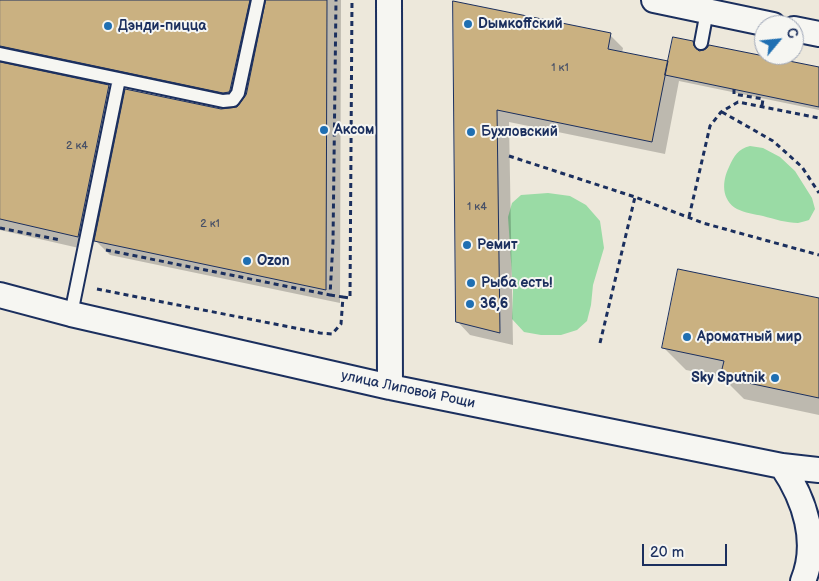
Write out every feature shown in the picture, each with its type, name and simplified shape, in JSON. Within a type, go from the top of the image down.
[{"type":"street","points":[[389,0],[390,387]]},
{"type":"street","points":[[654,0],[754,21]]},
{"type":"street","points":[[804,31],[819,34]]},
{"type":"street","name":"улица Липовой Рощи","points":[[0,295],[70,314],[390,387],[782,466],[819,470]]},
{"type":"street","points":[[782,466],[793,482],[808,518],[812,544],[808,571],[803,581]]},
{"type":"lane","points":[[0,54],[223,101],[232,100],[238,93],[258,0]]},
{"type":"lane","points":[[701,43],[707,11]]},
{"type":"lane","points":[[70,314],[119,79]]},
{"type":"path","points":[[330,295],[333,242],[336,0]]},
{"type":"path","points":[[97,248],[350,298],[352,0]]},
{"type":"path","points":[[734,89],[734,94],[763,100],[762,106]]},
{"type":"path","points":[[689,217],[710,126],[721,112],[738,102],[819,118]]},
{"type":"path","points":[[721,112],[773,141],[802,167],[819,193]]},
{"type":"path","points":[[509,156],[635,197],[703,223],[819,255]]},
{"type":"path","points":[[600,343],[635,197]]},
{"type":"path","points":[[0,228],[60,240]]},
{"type":"path","points":[[93,288],[332,334],[341,324],[343,297]]},
{"type":"green space","points":[[750,146],[763,148],[780,157],[795,171],[812,198],[815,209],[809,220],[798,223],[789,222],[743,212],[728,201],[724,190],[727,172],[737,154],[742,149]]},
{"type":"green space","points":[[548,193],[570,196],[586,205],[600,221],[604,248],[593,285],[587,321],[577,330],[561,335],[541,335],[524,332],[512,319],[513,291],[508,217],[512,203],[521,195]]},
{"type":"building","points":[[0,0],[250,0],[230,90],[223,93],[0,46]]},
{"type":"building","points":[[266,0],[327,0],[326,290],[94,241],[125,89],[221,109],[237,107],[246,95]]},
{"type":"building","points":[[453,1],[611,33],[608,49],[668,61],[652,142],[497,110],[500,333],[456,322]]},
{"type":"building","points":[[673,37],[693,41],[694,46],[699,51],[704,50],[709,45],[754,54],[754,65],[804,64],[819,67],[819,107],[665,75]]},
{"type":"building","points":[[0,62],[109,85],[78,237],[0,219]]},
{"type":"building","points":[[678,269],[819,298],[819,398],[720,377],[724,361],[662,348]]},
{"type":"place","name":"Dымкoffский","points":[[468,24]]},
{"type":"place","name":"Дэнди-пицца","points":[[108,26]]},
{"type":"place","name":"Аксом","points":[[324,130]]},
{"type":"place","name":"Бухловский","points":[[471,132]]},
{"type":"place","name":"Ремит","points":[[467,245]]},
{"type":"place","name":"Ozon","points":[[247,261]]},
{"type":"place","name":"Рыба есть!","points":[[471,283]]},
{"type":"place","name":"36,6","points":[[470,304]]},
{"type":"place","name":"Ароматный мир","points":[[687,337]]},
{"type":"place","name":"Sky Sputnik","points":[[775,378]]}]
